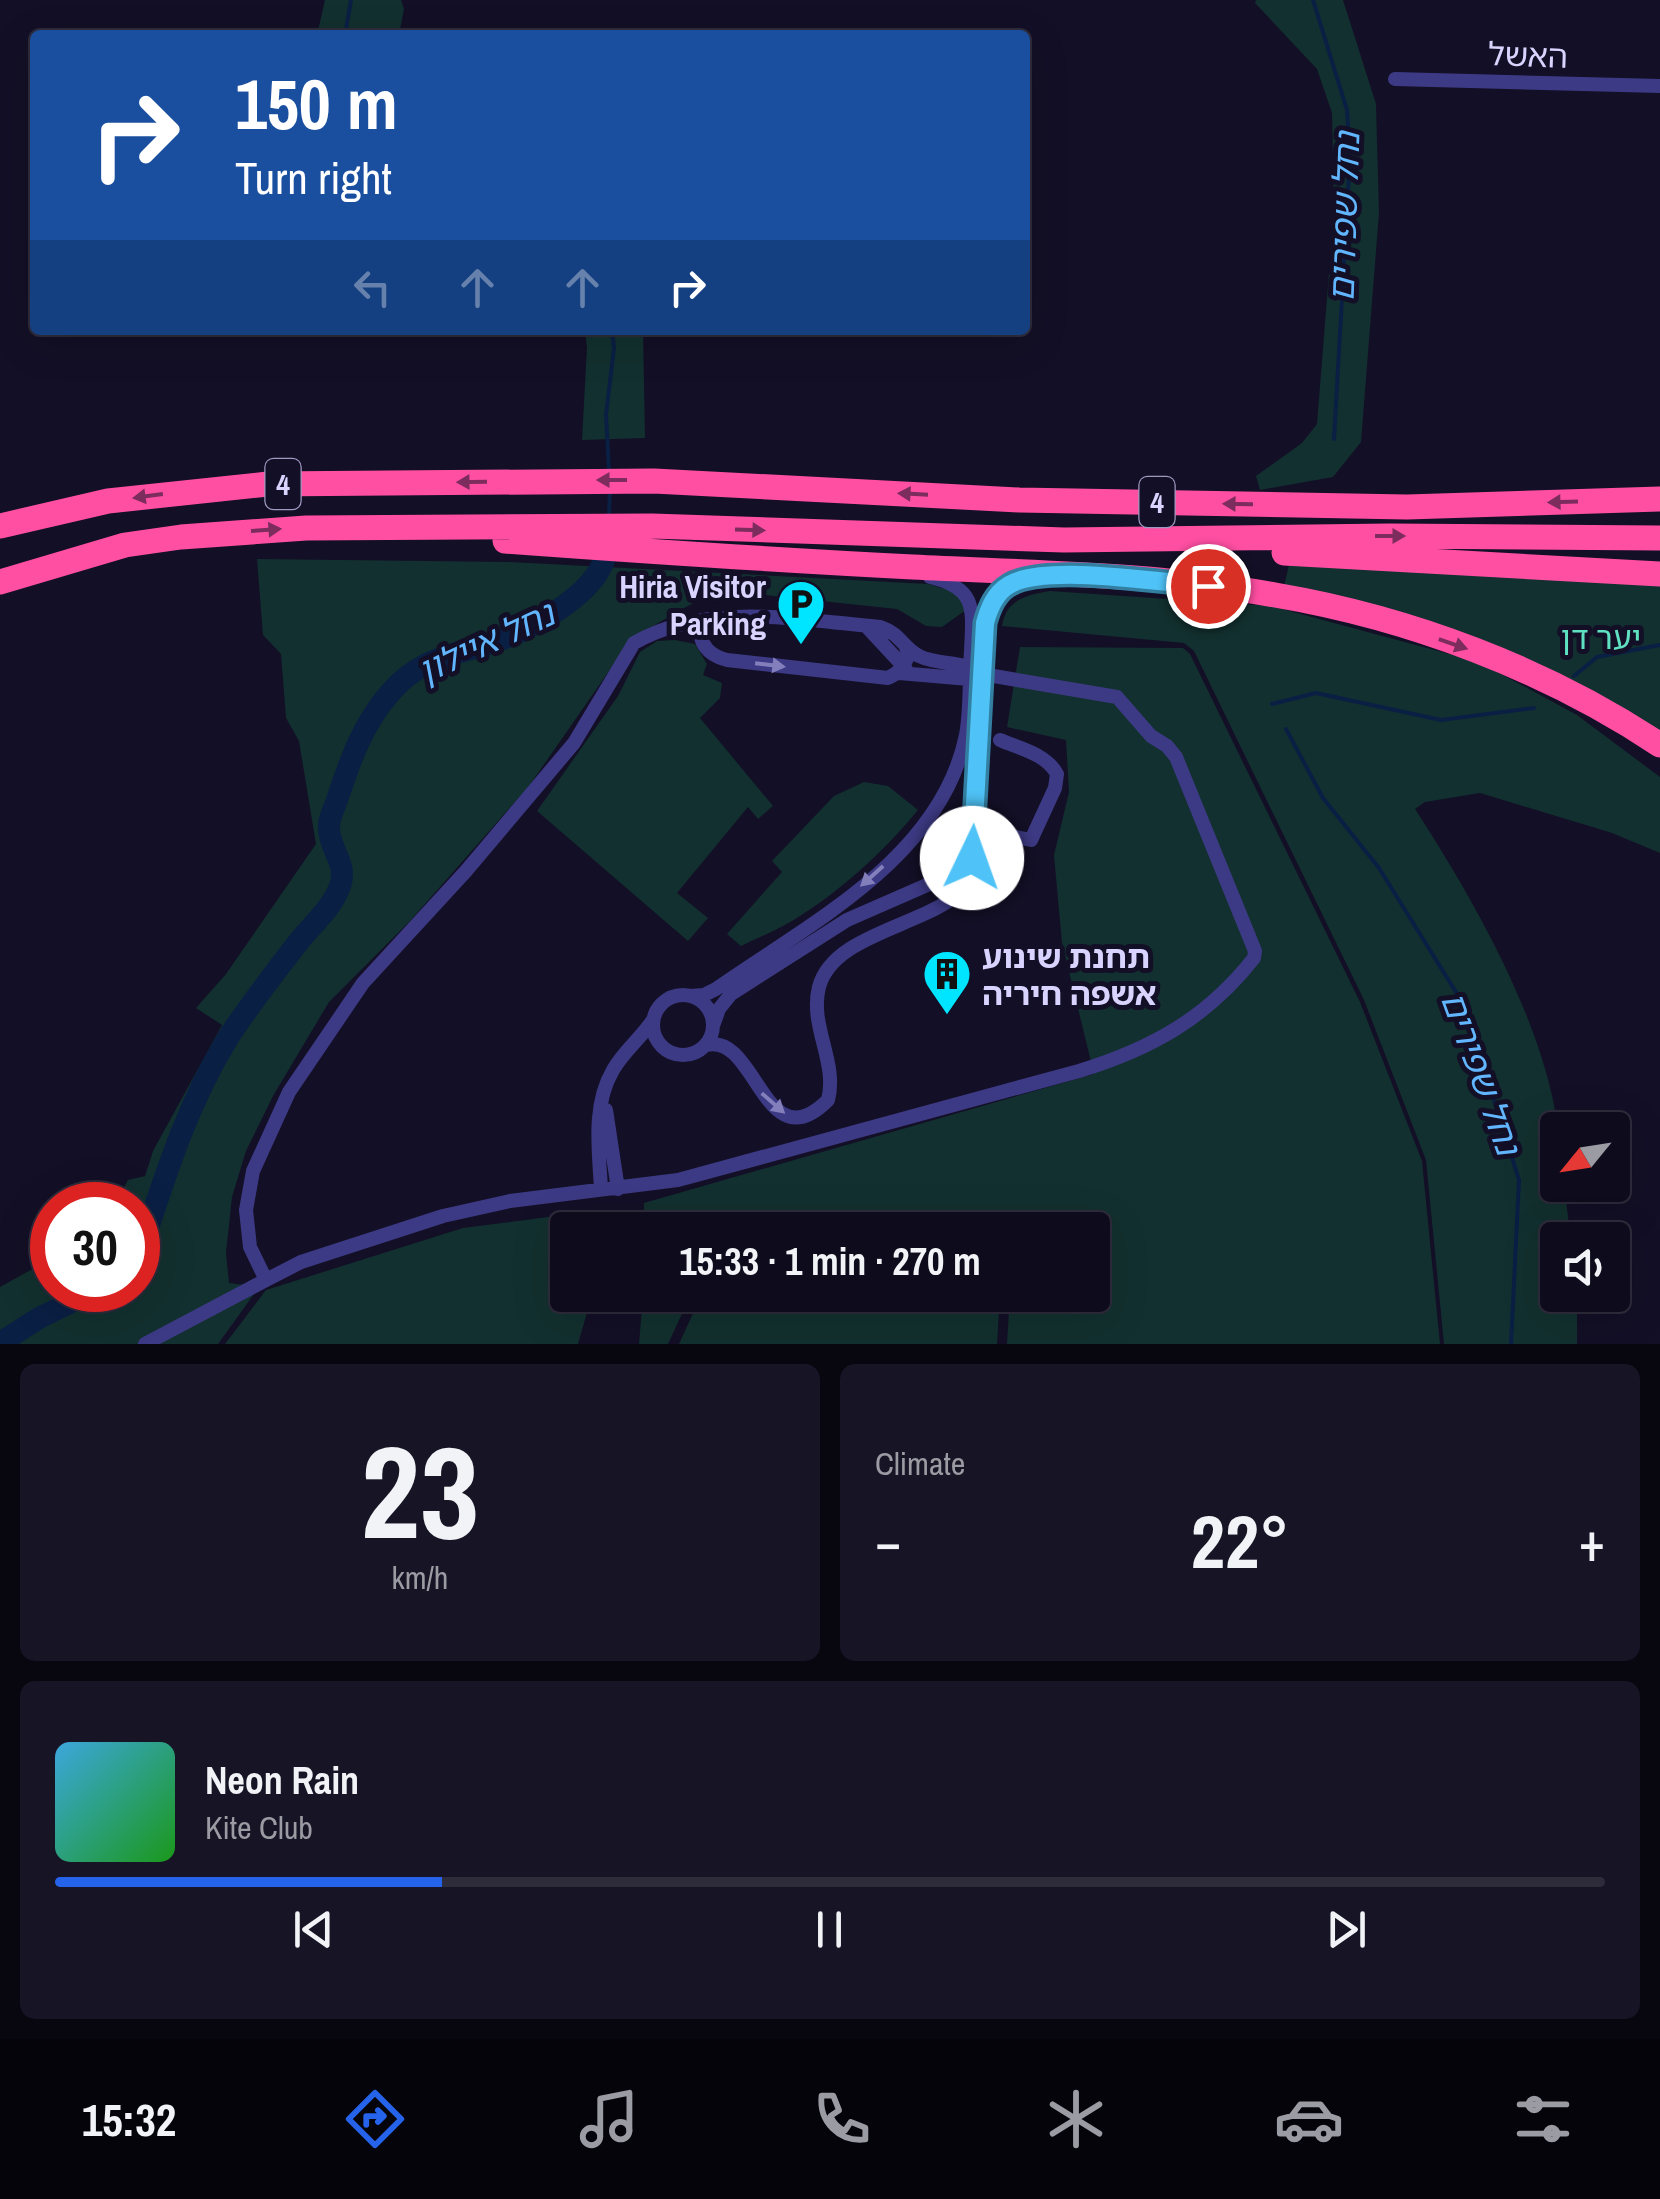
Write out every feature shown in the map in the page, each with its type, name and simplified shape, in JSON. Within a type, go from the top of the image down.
[{"type":"highway","name":"4","points":[[0,526],[108,501],[268,484],[654,480],[1058,501],[1407,507],[1660,498]]},
{"type":"highway","name":"4","points":[[0,582],[126,544],[181,536],[306,528],[652,539],[1660,538]]},
{"type":"highway","points":[[652,539],[876,565],[1054,574],[1240,590],[1310,601],[1411,628],[1536,676],[1595,705],[1660,745]]},
{"type":"highway","points":[[1064,540],[1660,574]]},
{"type":"highway","points":[[1536,676],[1660,762]]},
{"type":"street","name":"האשל","points":[[1395,79],[1660,86]]},
{"type":"street","points":[[618,1189],[607,1120],[609,1078],[632,1052],[655,1048],[672,1054],[690,1054],[706,1045],[723,1044],[735,1050],[766,1101],[776,1110],[799,1116],[820,1108],[828,1100],[831,1087],[818,1021],[820,983],[830,965],[850,950],[960,894],[968,885],[973,832],[971,608],[958,586],[876,565]]},
{"type":"street","points":[[601,1190],[598,1132],[609,1078],[666,1000],[704,995],[716,989],[810,928],[914,839],[938,807],[952,778],[966,735],[985,623],[996,598],[1012,582],[1054,574]]},
{"type":"street","points":[[145,1344],[302,1262],[443,1216],[510,1201],[678,1180],[1142,1050],[1225,992],[1254,958],[1253,940],[1176,758],[1118,697],[974,673],[920,656],[894,632],[866,626],[732,616],[651,633],[634,643],[556,766],[466,872],[362,983],[312,1056],[270,1131],[250,1190],[246,1210],[250,1247],[266,1280]]},
{"type":"street","points":[[700,621],[701,640],[714,656],[874,678],[905,672],[974,673]]},
{"type":"street","points":[[866,626],[905,672]]},
{"type":"street","points":[[905,672],[906,647]]},
{"type":"street","points":[[973,832],[1031,840],[1055,788],[1058,774],[1052,765],[1000,740]]},
{"type":"street","points":[[706,1045],[718,1010],[731,994],[863,912],[943,878],[962,860],[973,832]]},
{"type":"street","points":[[690,996],[707,1006],[713,1026]]},
{"type":"street","points":[[653,1019],[655,1036],[672,1054]]},
{"type":"green space","points":[[325,0],[401,0],[404,9],[400,30],[318,30]]},
{"type":"green space","points":[[1256,0],[1343,0],[1376,104],[1379,213],[1361,442],[1333,477],[1260,490],[1256,476],[1302,443],[1317,424],[1334,210],[1332,113],[1317,69]]},
{"type":"green space","points":[[586,335],[643,335],[645,438],[582,440]]},
{"type":"green space","points":[[257,559],[510,562],[928,584],[959,593],[966,610],[942,627],[926,626],[897,609],[716,590],[632,638],[529,786],[410,921],[329,1002],[273,1096],[246,1151],[232,1197],[226,1253],[229,1283],[259,1287],[218,1344],[0,1344],[0,1287],[30,1270],[30,1312],[160,1312],[160,1182],[127,1182],[145,1176],[153,1151],[222,1025],[196,1008],[226,974],[316,844],[299,741],[286,718],[281,654],[263,635]]},
{"type":"green space","name":"יער דן","points":[[1290,561],[1660,583],[1660,737],[1623,714],[1283,590]]},
{"type":"green space","points":[[1050,591],[1271,606],[1479,662],[1577,715],[1660,777],[1660,853],[1612,833],[1480,793],[1425,802],[1415,809],[1496,949],[1543,1063],[1555,1112],[1540,1112],[1540,1202],[1566,1202],[1569,1222],[1540,1222],[1540,1312],[1577,1312],[1577,1344],[1444,1344],[1426,1160],[1364,1000],[1194,651],[1184,643],[1002,626],[1008,610],[1026,597]]},
{"type":"green space","points":[[657,641],[695,644],[707,664],[703,675],[722,683],[720,698],[700,718],[773,806],[758,819],[748,807],[677,893],[708,918],[688,941],[537,811],[618,696],[640,652]]},
{"type":"green space","points":[[1020,647],[1183,648],[1190,654],[1360,1002],[1422,1161],[1440,1344],[1007,1344],[1009,1312],[1110,1312],[1110,1212],[644,1212],[644,1203],[1094,1074],[1062,943],[1054,855],[1069,792],[1066,740],[1007,727]]},
{"type":"green space","points":[[864,782],[888,786],[918,810],[834,892],[788,923],[741,946],[727,934],[782,872],[772,861],[834,796]]},
{"type":"green space","points":[[550,1217],[550,1312],[587,1312],[578,1344],[225,1344],[266,1290],[463,1228]]},
{"type":"green space","points":[[642,1312],[683,1312],[668,1344],[639,1344]]},
{"type":"green space","points":[[694,1312],[999,1312],[997,1344],[679,1344]]},
{"type":"waterway","name":"נחל איילון","points":[[346,30],[351,0]]},
{"type":"waterway","name":"נחל שפירים","points":[[1313,0],[1347,110],[1350,158],[1334,439]]},
{"type":"waterway","name":"נחל איילון","points":[[609,470],[606,415],[613,335]]},
{"type":"waterway","name":"נחל איילון","points":[[609,514],[610,489]]},
{"type":"waterway","name":"נחל איילון","points":[[160,1191],[202,1086],[228,1038],[337,894],[342,871],[329,822],[352,757],[372,718],[390,693],[416,670],[517,633],[564,606],[591,582],[605,556]]},
{"type":"waterway","points":[[1574,676],[1597,657],[1660,645]]},
{"type":"waterway","points":[[1272,704],[1316,693],[1441,720],[1534,708]]},
{"type":"waterway","name":"נחל שפירים","points":[[1286,729],[1323,798],[1379,868],[1464,1005],[1519,1180],[1511,1344]]},
{"type":"waterway","name":"נחל איילון","points":[[0,1343],[51,1312]]},
{"type":"place","name":"Hiria Visitor Parking","points":[[801,646]]},
{"type":"place","name":"תחנת שינוע אשפה חיריה","points":[[947,1016]]},
{"type":"route","points":[[972,858],[985,623],[988,610],[1002,590],[1012,582],[1054,574],[1208,586]]}]
